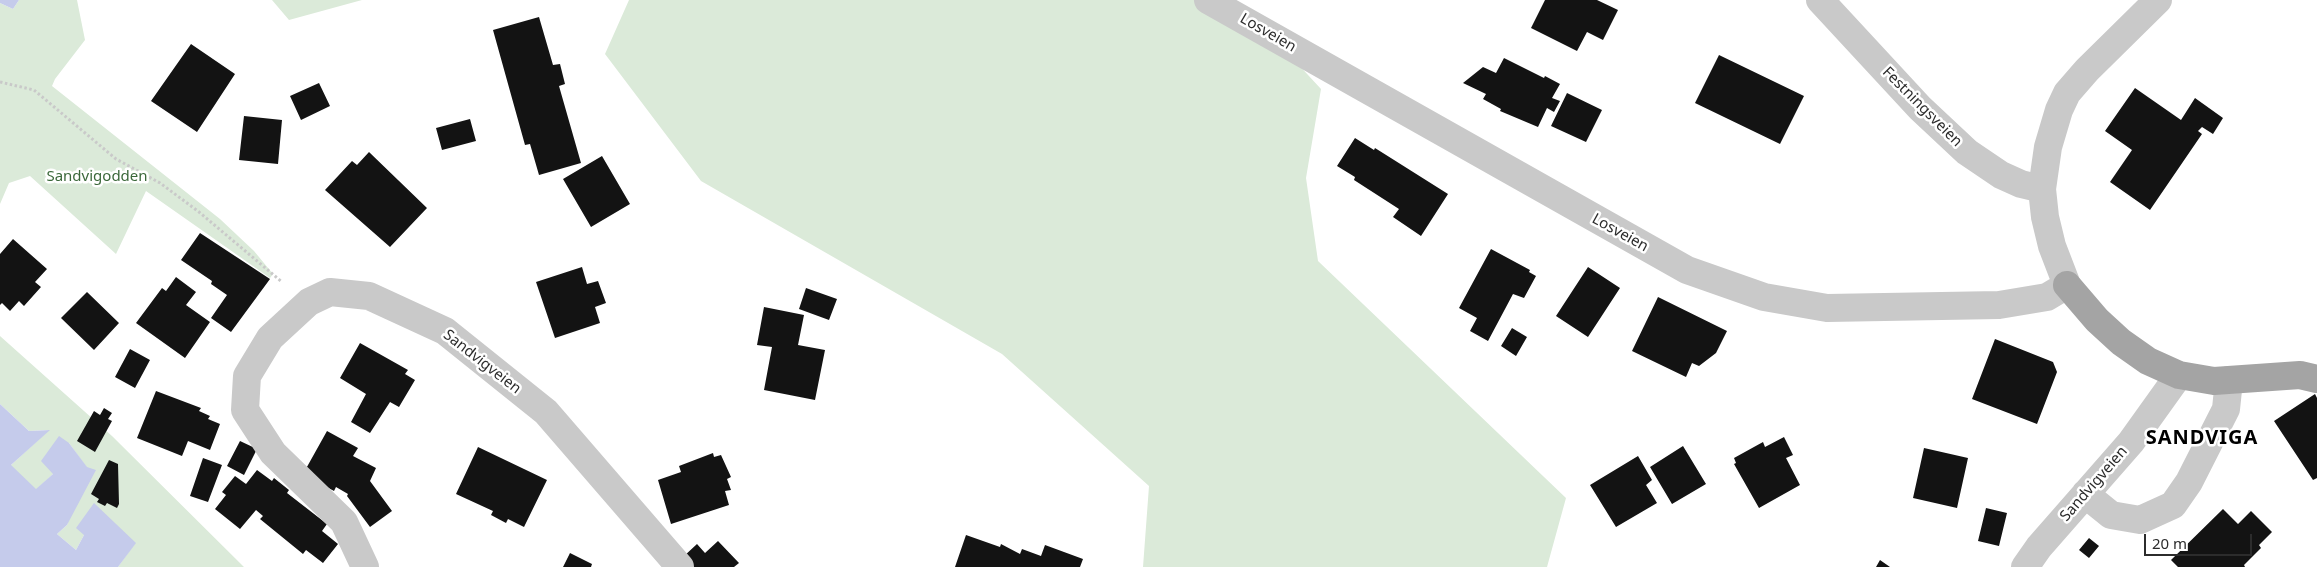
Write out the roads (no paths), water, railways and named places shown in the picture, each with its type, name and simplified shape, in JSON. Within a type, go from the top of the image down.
[{"type":"main road","points":[[2067,285],[2097,320],[2121,342],[2148,361],[2179,375],[2214,381],[2300,375],[2317,379]]},
{"type":"street","name":"Festningsveien","points":[[1820,0],[1920,108],[1967,152],[2001,175],[2021,184],[2042,189]]},
{"type":"street","points":[[2067,285],[2052,246],[2045,217],[2042,189],[2048,147],[2059,110],[2067,93],[2111,44],[2158,0]]},
{"type":"street","name":"Losveien","points":[[1212,1],[1687,270],[1764,297],[1827,308],[1999,305],[2047,297],[2067,285]]},
{"type":"street","name":"Sandvigveien","points":[[365,567],[344,522],[273,452],[245,410],[247,376],[270,338],[309,302],[330,292],[369,296],[445,331],[546,412],[680,567]]},
{"type":"street","name":"Sandvigveien","points":[[2025,567],[2131,442],[2179,375]]},
{"type":"street","points":[[2085,494],[2111,514],[2140,520],[2173,505],[2189,482],[2226,409],[2229,380]]},
{"type":"water","points":[[0,0],[19,0],[13,9],[0,3]]},
{"type":"water","points":[[0,404],[29,431],[50,430],[11,465],[36,489],[53,474],[41,461],[59,436],[69,443],[87,467],[96,470],[67,525],[57,534],[76,550],[84,535],[76,528],[94,503],[136,543],[118,567],[0,567]]},
{"type":"district","name":"SANDVIGA","points":[[2202,438]]},
{"type":"park label","name":"Sandvigodden","points":[[97,177]]}]
